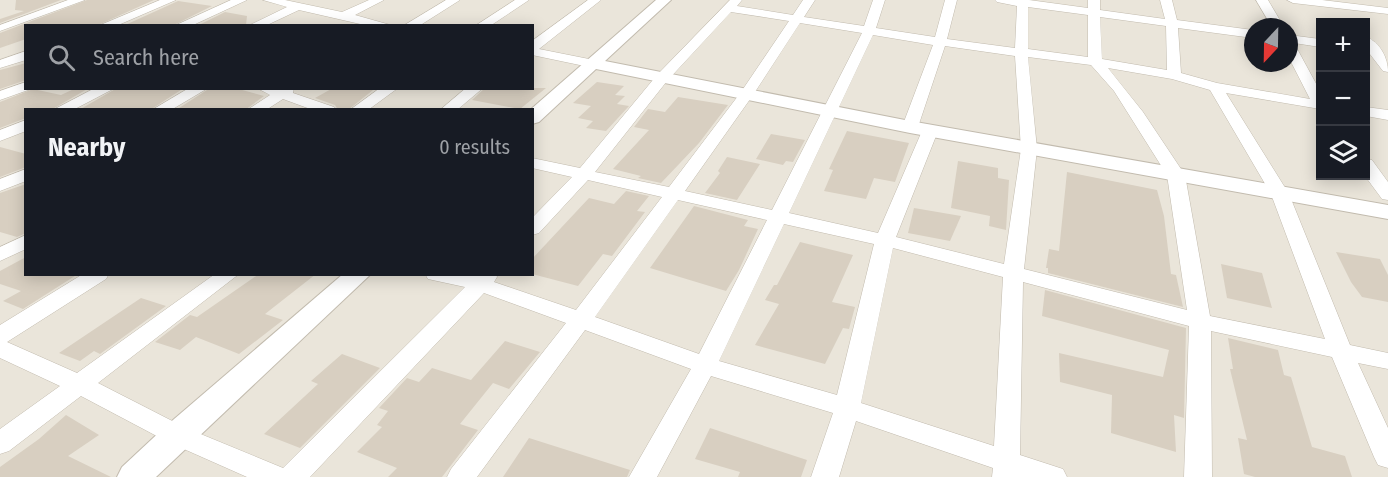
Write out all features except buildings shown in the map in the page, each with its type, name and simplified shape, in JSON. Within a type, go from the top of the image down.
[{"type":"street","points":[[3,29],[79,0]]},
{"type":"street","points":[[109,24],[170,0]]},
{"type":"street","points":[[185,24],[241,0]]},
{"type":"street","points":[[269,0],[297,4],[379,24]]},
{"type":"street","points":[[329,24],[378,0]]},
{"type":"street","points":[[412,24],[454,0]]},
{"type":"street","points":[[485,24],[523,0]]},
{"type":"street","points":[[534,48],[595,0]]},
{"type":"street","points":[[534,116],[664,0]]},
{"type":"street","points":[[461,477],[580,321],[746,95],[809,0]]},
{"type":"street","points":[[644,477],[705,364],[831,110],[869,31],[879,0]]},
{"type":"street","points":[[825,477],[847,408],[885,240],[920,129],[939,42],[951,0]]},
{"type":"street","points":[[1001,0],[1095,6],[1172,23],[1244,33]]},
{"type":"street","points":[[1166,0],[1172,23],[1174,75]]},
{"type":"street","points":[[1262,0],[1273,18]]},
{"type":"street","points":[[1293,0],[1338,3],[1388,11]]},
{"type":"street","points":[[1007,470],[1013,275],[1029,149],[1020,53],[1022,1]]},
{"type":"street","points":[[1338,3],[1349,18]]},
{"type":"street","points":[[258,24],[297,4]]},
{"type":"street","points":[[534,227],[583,176],[662,78],[732,4],[798,19],[869,31],[1174,75],[1215,87],[1316,103]]},
{"type":"street","points":[[1095,6],[1095,62],[1138,115],[1176,175],[1200,321],[1198,477]]},
{"type":"street","points":[[3,29],[24,33]]},
{"type":"street","points":[[1298,40],[1316,42]]},
{"type":"street","points":[[1370,47],[1388,52]]},
{"type":"street","points":[[1370,48],[1388,68]]},
{"type":"street","points":[[534,50],[920,129],[1388,212]]},
{"type":"street","points":[[0,64],[24,56]]},
{"type":"street","points":[[1298,63],[1316,97]]},
{"type":"street","points":[[0,96],[24,87]]},
{"type":"street","points":[[1215,87],[1280,194],[1341,351],[1388,457]]},
{"type":"street","points":[[64,108],[104,90]]},
{"type":"street","points":[[163,108],[197,90]]},
{"type":"street","points":[[360,108],[388,90]]},
{"type":"street","points":[[450,108],[473,90]]},
{"type":"street","points":[[257,108],[285,92],[324,108]]},
{"type":"street","points":[[1370,112],[1388,115]]},
{"type":"street","points":[[0,135],[24,126]]},
{"type":"street","points":[[0,135],[24,142]]},
{"type":"street","points":[[534,164],[885,240],[1013,275],[1200,321],[1388,361]]},
{"type":"street","points":[[1370,171],[1388,195]]},
{"type":"street","points":[[0,186],[24,175]]},
{"type":"street","points":[[0,255],[24,242]]},
{"type":"street","points":[[0,336],[96,276]]},
{"type":"street","points":[[0,443],[226,276]]},
{"type":"street","points":[[134,477],[177,435],[357,276]]},
{"type":"street","points":[[455,276],[484,279],[580,321],[705,364],[847,408],[1007,470],[1053,477]]},
{"type":"street","points":[[292,477],[484,279]]},
{"type":"street","points":[[0,348],[79,384],[177,435],[275,477]]},
{"type":"shaded area","points":[[0,0],[1388,0],[1388,477],[0,477]]}]
